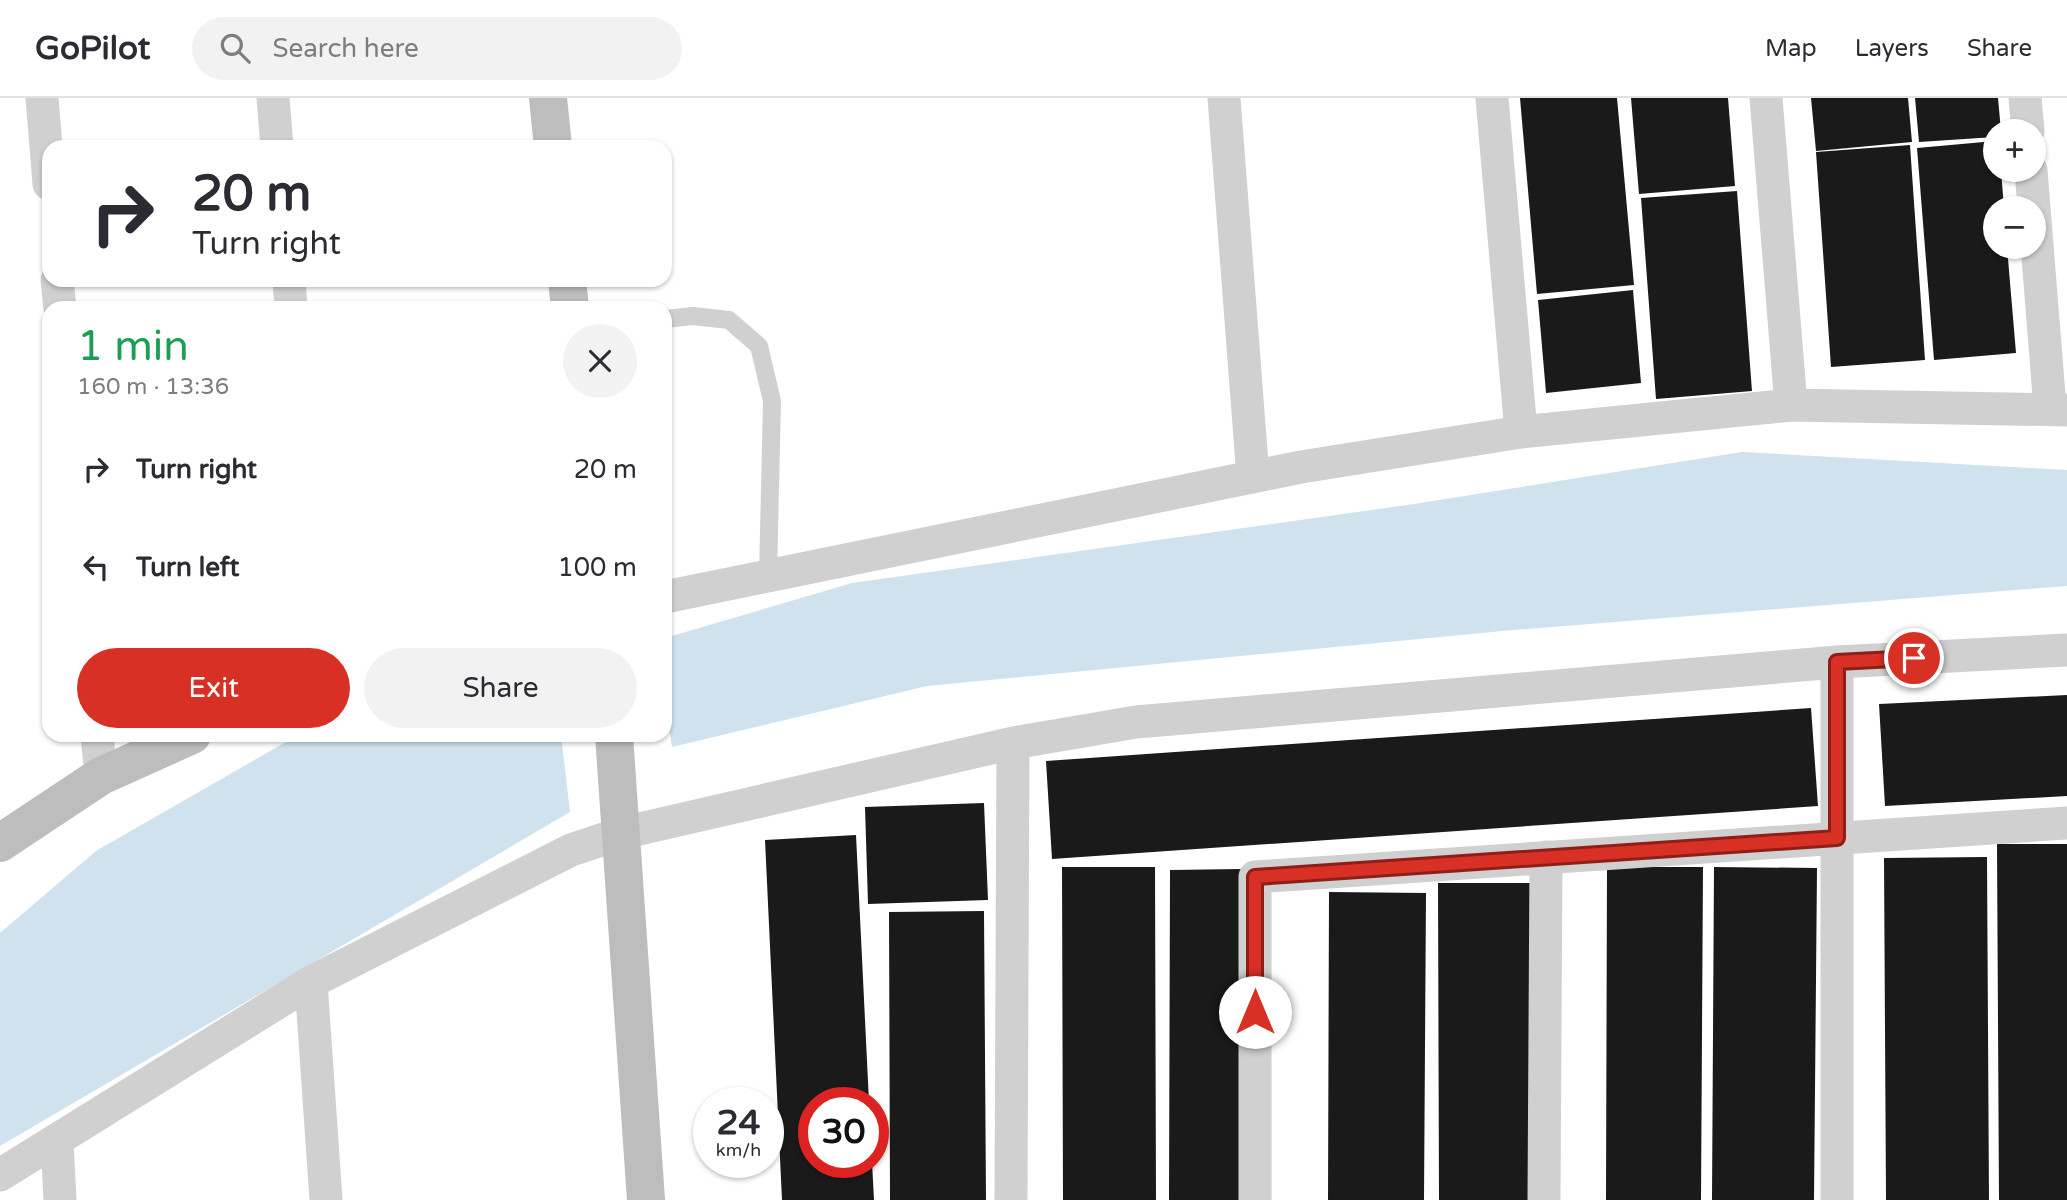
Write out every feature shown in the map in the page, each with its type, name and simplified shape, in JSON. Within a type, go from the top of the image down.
[{"type":"street","points":[[41,98],[45,140]]},
{"type":"street","points":[[273,98],[276,140]]},
{"type":"street","points":[[548,98],[552,140]]},
{"type":"street","points":[[1224,98],[1253,477]]},
{"type":"street","points":[[1492,98],[1521,432]]},
{"type":"street","points":[[1766,98],[1791,405]]},
{"type":"street","points":[[2025,98],[2027,119]]},
{"type":"street","points":[[672,596],[1301,467],[1521,432],[1791,405],[2059,409],[2032,182]]},
{"type":"street","points":[[0,1175],[311,982],[570,850],[622,833],[1013,743],[1136,722],[1837,662],[2067,650]]},
{"type":"street","points":[[1837,662],[1837,1200]]},
{"type":"street","points":[[98,742],[101,776]]},
{"type":"street","points":[[0,843],[101,776],[176,742]]},
{"type":"street","points":[[615,742],[646,1200]]},
{"type":"street","points":[[1011,1200],[1013,743]]},
{"type":"street","points":[[1255,1200],[1255,877],[2067,823]]},
{"type":"street","points":[[1544,1200],[1546,858]]},
{"type":"street","points":[[311,982],[326,1200]]},
{"type":"street","points":[[57,1140],[60,1200]]},
{"type":"lane","points":[[672,318],[694,316],[729,320],[759,346],[772,401],[768,576]]},
{"type":"water","points":[[1742,452],[2067,470],[2067,586],[1513,630],[927,686],[672,747],[672,636],[852,583],[1414,504]]},
{"type":"water","points":[[286,742],[562,742],[570,812],[0,1146],[0,933],[96,851]]},
{"type":"building","points":[[1520,98],[1617,98],[1634,285],[1537,294]]},
{"type":"building","points":[[1631,98],[1728,98],[1735,186],[1639,194]]},
{"type":"building","points":[[1811,98],[1908,98],[1912,142],[1816,151]]},
{"type":"building","points":[[1915,98],[1998,98],[2000,119],[1983,119],[1983,138],[1919,142]]},
{"type":"building","points":[[1983,142],[1983,182],[2002,182],[2003,196],[1983,196],[1983,259],[2008,259],[2016,353],[1934,360],[1917,148]]},
{"type":"building","points":[[1910,145],[1925,360],[1831,367],[1816,152]]},
{"type":"building","points":[[1737,191],[1752,391],[1656,399],[1641,198]]},
{"type":"building","points":[[1633,290],[1641,383],[1546,393],[1538,300]]},
{"type":"building","points":[[2067,695],[2067,796],[1885,806],[1879,704]]},
{"type":"building","points":[[1811,708],[1818,806],[1052,859],[1046,761]]},
{"type":"building","points":[[984,803],[988,900],[868,904],[865,807]]},
{"type":"building","points":[[856,835],[868,1087],[798,1087],[798,1178],[873,1178],[874,1200],[782,1200],[784,1087],[777,1087],[765,840]]},
{"type":"building","points":[[1997,844],[2067,844],[2067,1200],[1999,1200]]},
{"type":"building","points":[[1987,857],[1989,1200],[1886,1200],[1884,858]]},
{"type":"building","points":[[1062,867],[1155,867],[1156,1200],[1063,1200]]},
{"type":"building","points":[[1607,867],[1703,867],[1701,1200],[1606,1200]]},
{"type":"building","points":[[1714,867],[1817,868],[1814,1200],[1712,1200]]},
{"type":"building","points":[[1241,869],[1241,1200],[1169,1200],[1170,870]]},
{"type":"building","points":[[1438,883],[1531,883],[1531,1200],[1439,1200]]},
{"type":"building","points":[[1329,892],[1426,893],[1424,1200],[1328,1200]]},
{"type":"building","points":[[984,911],[986,1200],[890,1200],[889,912]]},
{"type":"route","points":[[1255,1012],[1255,877],[1837,838],[1837,662],[1914,658]]}]
